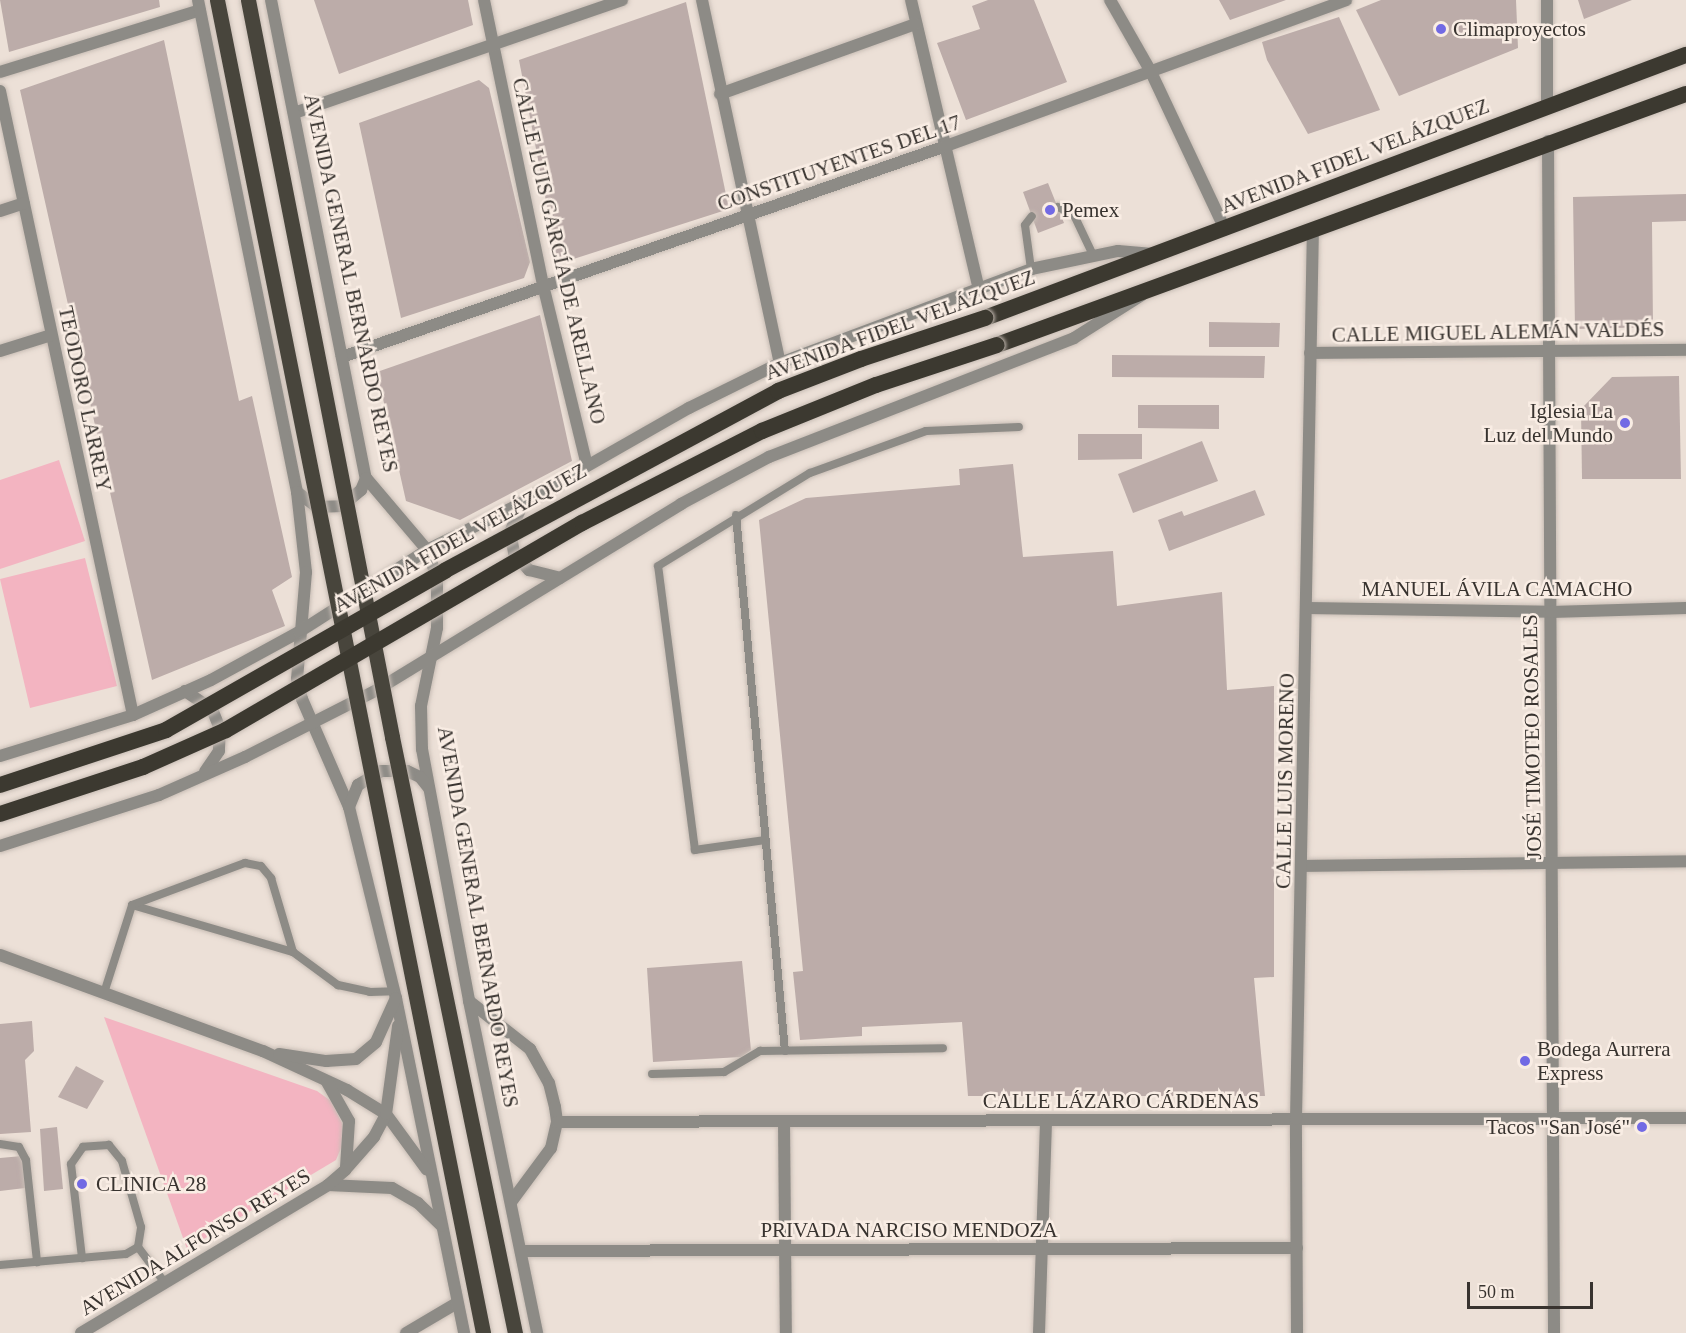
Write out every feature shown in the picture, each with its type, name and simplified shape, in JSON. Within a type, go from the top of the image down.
[{"type":"highway","name":"AVENIDA FIDEL VELÁZQUEZ","points":[[0,784],[166,730],[456,564],[778,391],[861,358],[985,318],[1163,255],[1225,229],[1686,56]]},
{"type":"highway","points":[[0,814],[132,771],[226,730],[582,524],[762,431],[876,385],[1148,291],[1548,141],[1686,94]]},
{"type":"main road","points":[[217,0],[483,1333]]},
{"type":"main road","name":"AVENIDA GENERAL BERNARDO REYES","points":[[248,0],[392,737],[515,1333]]},
{"type":"street","name":"AVENIDA GENERAL BERNARDO REYES","points":[[271,0],[366,478],[428,550],[439,589],[432,655],[421,716],[429,789],[468,1001],[522,1251],[537,1333]]},
{"type":"street","name":"CALLE LUIS GARCÍA DE ARELLANO","points":[[484,0],[543,285],[588,465]]},
{"type":"street","points":[[294,113],[622,0]]},
{"type":"street","points":[[702,0],[720,94],[780,363]]},
{"type":"street","points":[[911,0],[943,147],[979,289]]},
{"type":"street","points":[[1110,0],[1151,72],[1225,229]]},
{"type":"street","name":"CONSTITUYENTES DEL 17","points":[[342,357],[943,147],[1346,0]]},
{"type":"street","points":[[1547,0],[1547,108]]},
{"type":"street","points":[[0,72],[199,5],[297,492],[306,572],[299,632],[297,679],[312,723],[349,807],[395,994],[464,1333]]},
{"type":"street","points":[[720,94],[916,24]]},
{"type":"street","name":"TEODORO LARREY","points":[[0,91],[133,715]]},
{"type":"street","name":"JOSÉ TIMOTEO ROSALES","points":[[1548,141],[1554,1333]]},
{"type":"street","points":[[0,211],[24,202]]},
{"type":"street","name":"CALLE LUIS MORENO","points":[[1297,1333],[1296,1119],[1303,866],[1313,230]]},
{"type":"street","points":[[0,756],[133,715],[185,691],[299,632],[428,550],[524,502],[689,408],[780,363],[1031,269],[1118,251],[1163,255]]},
{"type":"street","points":[[0,846],[159,795],[312,723],[432,655],[681,504],[769,457],[1074,338],[1148,291]]},
{"type":"street","points":[[0,351],[51,335]]},
{"type":"street","name":"CALLE MIGUEL ALEMÁN VALDÉS","points":[[1310,353],[1550,353],[1686,350]]},
{"type":"street","points":[[297,492],[317,507],[335,507],[352,499],[366,478]]},
{"type":"street","points":[[524,502],[510,532],[514,553],[529,570],[560,578]]},
{"type":"street","name":"MANUEL ÁVILA CAMACHO","points":[[1307,608],[1551,612],[1686,608]]},
{"type":"street","points":[[185,691],[212,709],[220,729],[214,761],[199,776]]},
{"type":"street","points":[[349,807],[358,785],[381,771],[407,771],[420,777],[429,789]]},
{"type":"street","points":[[1303,866],[1686,861]]},
{"type":"street","points":[[0,955],[263,1051],[326,1081],[386,1114],[431,1176]]},
{"type":"street","points":[[263,1051],[326,1061],[356,1059],[376,1041],[395,994]]},
{"type":"street","points":[[468,1001],[530,1048],[549,1083],[557,1122],[551,1149],[511,1202]]},
{"type":"street","name":"AVENIDA ALFONSO REYES","points":[[81,1333],[328,1185],[345,1170],[374,1137],[386,1114],[399,1014]]},
{"type":"street","points":[[326,1081],[349,1121],[345,1170]]},
{"type":"street","name":"CALLE LÁZARO CÁRDENAS","points":[[557,1122],[1686,1118]]},
{"type":"street","points":[[1038,1333],[1046,1120]]},
{"type":"street","points":[[784,1121],[786,1333]]},
{"type":"street","name":"AVENIDA ALFONSO REYES","points":[[328,1185],[392,1188],[418,1203],[443,1227]]},
{"type":"street","name":"PRIVADA NARCISO MENDOZA","points":[[522,1251],[1298,1248]]},
{"type":"street","points":[[406,1333],[457,1303]]},
{"type":"lane","points":[[1058,207],[1074,215],[1093,255]]},
{"type":"lane","points":[[1031,269],[1024,225],[1032,216]]},
{"type":"lane","points":[[765,840],[695,850],[658,566],[736,515],[810,473],[918,433],[1019,427]]},
{"type":"lane","points":[[736,515],[785,1051]]},
{"type":"lane","points":[[132,905],[245,863],[261,866],[271,878],[293,952]]},
{"type":"lane","points":[[132,905],[293,952],[338,985],[370,992],[395,994]]},
{"type":"lane","points":[[104,993],[132,905]]},
{"type":"lane","points":[[652,1074],[724,1072],[760,1051],[943,1048]]},
{"type":"lane","points":[[0,1144],[19,1147],[26,1160],[37,1262]]},
{"type":"lane","points":[[82,1258],[71,1164],[76,1152],[92,1144],[109,1145],[122,1161],[141,1227],[138,1247],[165,1283]]},
{"type":"lane","points":[[0,1265],[126,1254],[138,1247]]},
{"type":"shaded area","points":[[59,460],[85,541],[0,569],[0,480]]},
{"type":"shaded area","points":[[85,558],[117,686],[30,708],[0,579]]},
{"type":"shaded area","points":[[104,1017],[317,1091],[331,1101],[342,1123],[344,1141],[336,1160],[187,1249]]},
{"type":"building","points":[[0,0],[159,0],[160,7],[9,52]]},
{"type":"building","points":[[314,0],[468,0],[473,25],[339,74]]},
{"type":"building","points":[[988,0],[1034,0],[1067,82],[966,120],[937,43],[980,29],[972,6]]},
{"type":"building","points":[[1219,0],[1286,0],[1230,20]]},
{"type":"building","name":"Climaproyectos","points":[[1381,0],[1516,0],[1518,48],[1399,96],[1356,10]]},
{"type":"building","points":[[1578,0],[1632,0],[1584,19]]},
{"type":"building","points":[[686,2],[729,209],[558,264],[519,60]]},
{"type":"building","points":[[1339,17],[1380,110],[1308,134],[1267,60],[1262,42]]},
{"type":"building","points":[[164,40],[239,401],[252,396],[292,577],[272,590],[285,626],[152,680],[20,90]]},
{"type":"building","points":[[479,80],[489,88],[530,262],[524,278],[401,318],[359,123]]},
{"type":"building","points":[[1048,183],[1064,223],[1038,233],[1023,192]]},
{"type":"building","points":[[1686,194],[1686,221],[1652,222],[1653,327],[1575,329],[1573,197]]},
{"type":"building","points":[[540,315],[572,461],[460,520],[406,501],[377,372]]},
{"type":"building","points":[[1209,322],[1280,323],[1279,347],[1209,347]]},
{"type":"building","points":[[1112,355],[1265,356],[1264,378],[1112,377]]},
{"type":"building","name":"Iglesia La Luz del Mundo","points":[[1679,376],[1681,479],[1582,479],[1581,409],[1612,377]]},
{"type":"building","points":[[1138,405],[1219,405],[1219,429],[1138,428]]},
{"type":"building","points":[[1078,434],[1142,434],[1142,459],[1078,460]]},
{"type":"building","points":[[1202,441],[1218,481],[1133,513],[1118,474]]},
{"type":"building","points":[[1013,464],[1023,557],[1113,551],[1117,606],[1222,592],[1227,690],[1274,686],[1274,977],[1254,978],[1265,1096],[968,1096],[962,1022],[862,1027],[862,1036],[800,1040],[793,972],[803,971],[759,520],[806,498],[960,485],[959,469]]},
{"type":"building","points":[[1255,490],[1265,515],[1169,551],[1158,520],[1182,511],[1184,516]]},
{"type":"building","points":[[742,961],[751,1050],[741,1057],[653,1062],[647,968]]},
{"type":"building","points":[[32,1021],[34,1051],[25,1060],[31,1132],[0,1134],[0,1024]]},
{"type":"building","points":[[76,1066],[104,1081],[87,1109],[58,1097]]},
{"type":"building","points":[[57,1127],[63,1189],[44,1191],[40,1129]]},
{"type":"building","points":[[22,1156],[25,1188],[0,1191],[0,1158]]},
{"type":"place","name":"Climaproyectos","points":[[1441,29]]},
{"type":"place","name":"Pemex","points":[[1050,210]]},
{"type":"place","name":"Iglesia La Luz del Mundo","points":[[1625,423]]},
{"type":"place","name":"Bodega Aurrera Express","points":[[1525,1061]]},
{"type":"place","name":"Tacos \"San José\"","points":[[1642,1127]]},
{"type":"place","name":"CLINICA 28","points":[[82,1184]]}]
